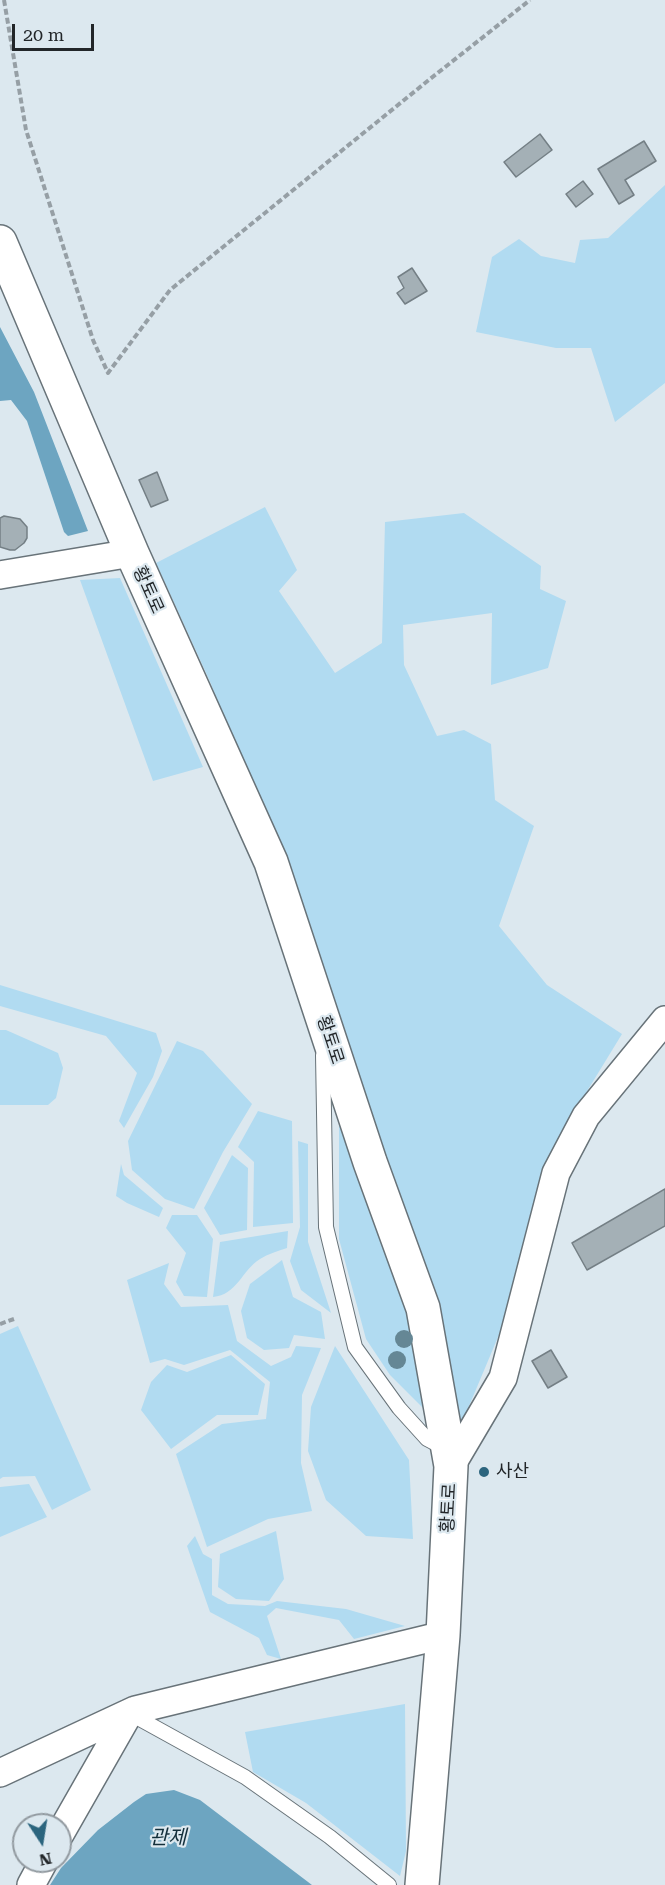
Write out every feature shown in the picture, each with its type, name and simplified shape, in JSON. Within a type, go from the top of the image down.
[{"type":"main road","name":"황토로","points":[[0,242],[132,553],[271,862],[370,1162],[423,1308],[449,1458],[443,1635],[422,1885]]},
{"type":"street","points":[[0,575],[132,553]]},
{"type":"street","points":[[449,1458],[503,1378],[556,1173],[586,1116],[665,1020]]},
{"type":"street","points":[[0,1773],[129,1713],[443,1635]]},
{"type":"street","points":[[72,1813],[129,1713]]},
{"type":"lane","points":[[322,1016],[326,1227],[355,1347],[406,1416],[449,1458]]},
{"type":"lane","points":[[129,1713],[245,1777],[330,1837],[389,1885]]},
{"type":"path","points":[[4,0],[29,141],[93,340],[108,373],[170,290],[530,0]]},
{"type":"path","points":[[0,1324],[14,1319]]},
{"type":"shaded area","points":[[665,185],[665,383],[615,422],[591,348],[556,348],[476,332],[492,257],[519,239],[541,256],[575,263],[580,240],[608,238]]},
{"type":"shaded area","points":[[265,507],[297,570],[279,591],[335,673],[382,643],[385,522],[464,513],[541,566],[540,589],[566,601],[548,668],[491,685],[492,613],[403,625],[404,665],[437,736],[464,730],[491,744],[495,800],[534,826],[499,926],[547,985],[622,1034],[559,1137],[506,1318],[456,1437],[346,1045],[211,684],[156,563]]},
{"type":"shaded area","points":[[120,578],[203,767],[153,781],[80,580]]},
{"type":"shaded area","points":[[0,985],[156,1033],[162,1051],[153,1077],[124,1128],[119,1121],[137,1073],[106,1036],[0,1006]]},
{"type":"shaded area","points":[[0,1030],[6,1030],[58,1053],[63,1068],[56,1098],[48,1105],[0,1105]]},
{"type":"shaded area","points":[[177,1041],[203,1051],[252,1104],[223,1152],[194,1209],[165,1199],[132,1170],[128,1141]]},
{"type":"shaded area","points":[[258,1111],[292,1121],[293,1223],[253,1227],[254,1162],[238,1147]]},
{"type":"shaded area","points":[[339,1121],[403,1300],[432,1417],[390,1375],[366,1339],[339,1239]]},
{"type":"shaded area","points":[[298,1141],[308,1144],[308,1242],[331,1313],[301,1290],[290,1261],[300,1227]]},
{"type":"shaded area","points":[[232,1155],[248,1168],[247,1230],[220,1235],[204,1208]]},
{"type":"shaded area","points":[[121,1164],[124,1175],[163,1208],[159,1217],[116,1196]]},
{"type":"shaded area","points":[[172,1215],[197,1215],[213,1239],[207,1297],[184,1296],[176,1282],[186,1253],[166,1228]]},
{"type":"shaded area","points":[[288,1231],[287,1248],[260,1259],[228,1292],[213,1297],[220,1242]]},
{"type":"shaded area","points":[[282,1260],[293,1297],[321,1312],[325,1339],[294,1335],[289,1348],[264,1350],[247,1338],[241,1311],[250,1284]]},
{"type":"shaded area","points":[[169,1263],[164,1284],[181,1307],[228,1305],[237,1341],[271,1366],[291,1357],[296,1346],[321,1348],[302,1395],[301,1463],[312,1511],[268,1519],[207,1547],[176,1454],[222,1424],[266,1419],[270,1382],[230,1350],[184,1365],[165,1359],[150,1363],[127,1280]]},
{"type":"shaded area","points":[[18,1326],[91,1490],[52,1510],[35,1476],[0,1479],[0,1334]]},
{"type":"shaded area","points":[[335,1346],[409,1460],[413,1539],[366,1536],[326,1500],[308,1451],[311,1407]]},
{"type":"shaded area","points":[[231,1355],[265,1384],[258,1415],[217,1415],[171,1449],[141,1410],[151,1382],[167,1365],[187,1372]]},
{"type":"shaded area","points":[[29,1484],[47,1517],[0,1537],[0,1487]]},
{"type":"shaded area","points":[[276,1531],[284,1579],[269,1601],[236,1599],[218,1587],[220,1554]]},
{"type":"shaded area","points":[[195,1536],[203,1554],[212,1559],[212,1595],[228,1604],[265,1606],[277,1601],[346,1609],[405,1626],[354,1639],[339,1620],[276,1608],[267,1616],[281,1659],[267,1655],[259,1638],[210,1612],[187,1546]]},
{"type":"shaded area","points":[[405,1704],[406,1851],[400,1876],[306,1803],[253,1772],[245,1732]]},
{"type":"water","points":[[0,327],[34,392],[88,531],[68,536],[64,532],[27,421],[11,400],[0,401]]},
{"type":"water","name":"관제","points":[[174,1790],[200,1800],[312,1885],[50,1885],[58,1873],[72,1873],[72,1857],[98,1830],[146,1794]]},
{"type":"building","points":[[540,134],[552,150],[516,177],[504,162]]},
{"type":"building","points":[[644,141],[656,161],[625,180],[634,195],[619,204],[598,169]]},
{"type":"building","points":[[583,181],[593,194],[576,207],[566,194]]},
{"type":"building","points":[[412,268],[427,291],[405,304],[397,293],[404,288],[398,277]]},
{"type":"building","points":[[157,472],[168,500],[151,507],[139,480]]},
{"type":"building","points":[[4,516],[20,519],[27,527],[27,538],[15,550],[0,547],[0,518]]},
{"type":"building","points":[[665,1189],[665,1226],[587,1270],[572,1243]]},
{"type":"building","points":[[551,1350],[567,1377],[548,1388],[532,1361]]},
{"type":"place","name":"사산","points":[[484,1472]]}]
